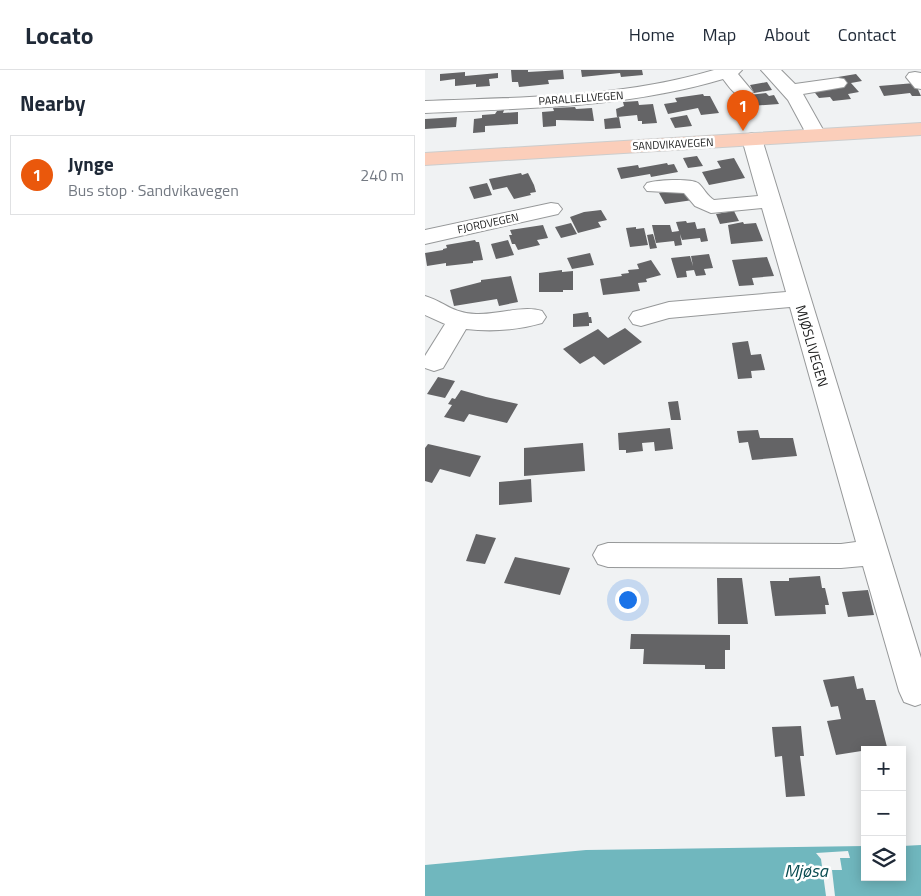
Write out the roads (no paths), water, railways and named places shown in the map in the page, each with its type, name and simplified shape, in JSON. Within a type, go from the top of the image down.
[{"type":"main road","name":"SANDVIKAVEGEN","points":[[425,159],[921,129]]},
{"type":"street","points":[[771,70],[792,90],[807,114],[816,135]]},
{"type":"street","points":[[730,71],[744,92]]},
{"type":"street","name":"PARALLELLVEGEN","points":[[425,107],[623,95],[672,88],[730,71]]},
{"type":"street","points":[[792,90],[838,82]]},
{"type":"street","name":"MJØSLIVEGEN","points":[[752,139],[915,691]]},
{"type":"street","points":[[654,187],[690,187],[702,202],[711,206],[770,202]]},
{"type":"street","name":"FJORDVEGEN","points":[[425,237],[551,209]]},
{"type":"street","points":[[641,318],[669,310],[799,299]]},
{"type":"street","points":[[425,304],[444,317],[459,321],[487,322],[534,317]]},
{"type":"street","points":[[434,362],[459,321]]},
{"type":"street","points":[[607,555],[841,556],[873,552]]},
{"type":"water","name":"Mjøsa","points":[[921,845],[921,896],[425,896],[425,865],[586,850],[861,846],[861,881],[906,881],[906,846]]},
{"type":"place","name":"Jynge","points":[[743,131]]}]
